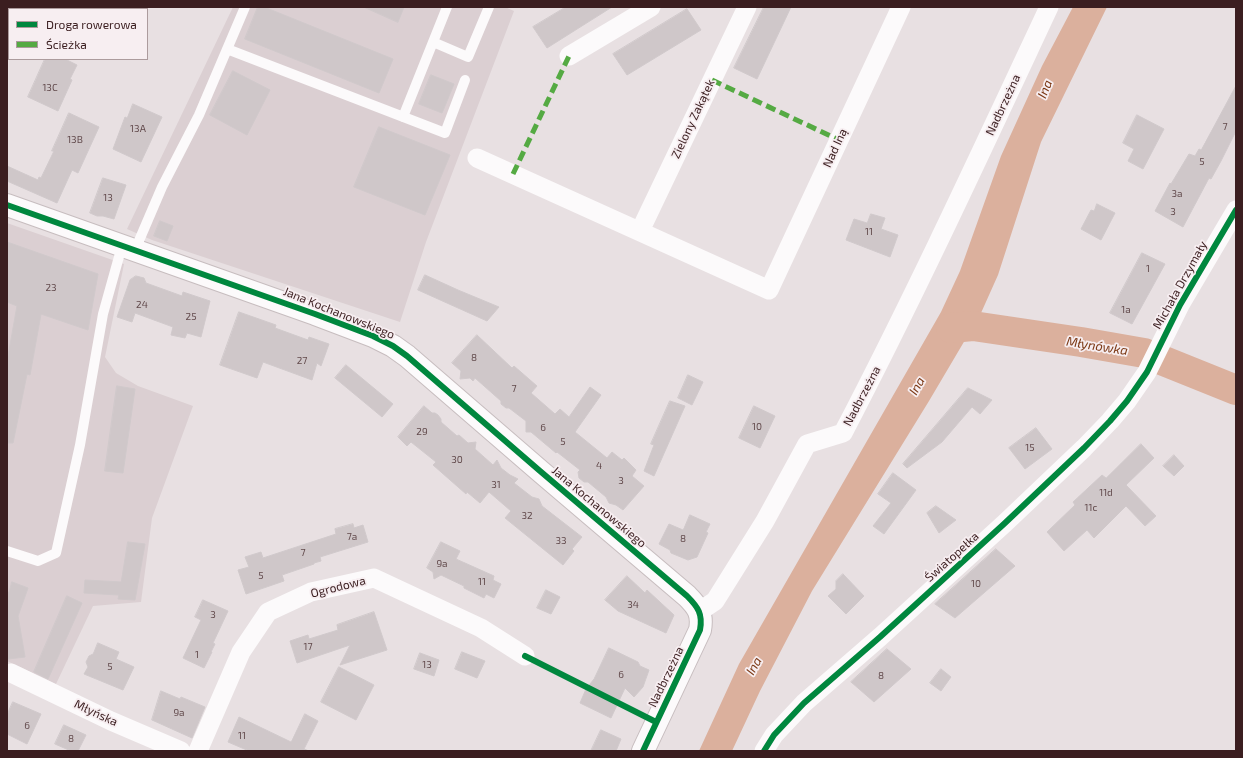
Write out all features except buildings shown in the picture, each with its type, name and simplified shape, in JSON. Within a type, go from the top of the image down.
[{"type":"street","points":[[569,56],[651,7]]},
{"type":"street","name":"Zielony Zakątek","points":[[640,231],[747,7]]},
{"type":"street","name":"Nad Iną","points":[[640,231],[769,290],[901,7]]},
{"type":"street","name":"Nadbrzeżna","points":[[643,751],[700,630],[702,622],[700,611],[715,601],[765,521],[807,444],[843,433],[872,378],[936,247],[1050,7]]},
{"type":"street","points":[[477,158],[640,231]]},
{"type":"street","name":"Jana Kochanowskiego","points":[[7,205],[315,314],[373,336],[393,346],[407,356],[687,596],[700,611]]},
{"type":"street","name":"Michała Drzymały","points":[[1147,372],[1180,305],[1236,210]]},
{"type":"street","name":"Światopełka","points":[[764,751],[774,735],[804,703],[880,637],[1005,523],[1084,448],[1127,401],[1147,372]]},
{"type":"street","name":"Ogrodowa","points":[[198,751],[241,652],[268,612],[311,592],[374,578],[481,628],[525,656]]},
{"type":"street","name":"Młyńska","points":[[11,673],[111,721],[181,751]]},
{"type":"lane","points":[[7,551],[38,561],[56,553],[80,445],[103,314],[128,248],[162,187],[199,115],[245,7]]},
{"type":"lane","points":[[403,117],[447,7]]},
{"type":"lane","points":[[433,42],[468,57],[489,7]]},
{"type":"lane","points":[[227,49],[445,133],[465,80]]},
{"type":"shaded area","points":[[233,7],[505,7],[514,11],[426,242],[400,322],[152,240],[127,229]]},
{"type":"shaded area","points":[[7,223],[124,264],[105,357],[116,373],[138,386],[193,406],[152,518],[141,602],[93,606],[56,684],[7,661]]},
{"type":"water","name":"Ina","points":[[1073,7],[1107,7],[1041,142],[998,275],[981,313],[929,401],[812,591],[760,691],[732,751],[699,751],[739,664],[941,312],[960,271],[1001,156],[1042,66]]},
{"type":"waterway","name":"Młynówka","points":[[951,328],[973,326],[1144,353],[1236,390]]},
{"type":"marked path","points":[[513,174],[569,56]]},
{"type":"marked path","points":[[712,80],[839,140]]},
{"type":"cycle path","points":[[7,205],[315,314],[373,336],[393,346],[407,356],[687,596],[699,611],[701,619],[700,630],[643,751]]},
{"type":"cycle path","points":[[764,751],[774,735],[804,703],[880,637],[1005,523],[1084,448],[1110,421],[1127,401],[1147,372],[1180,305],[1236,210]]},
{"type":"cycle path","points":[[525,656],[656,722]]}]
